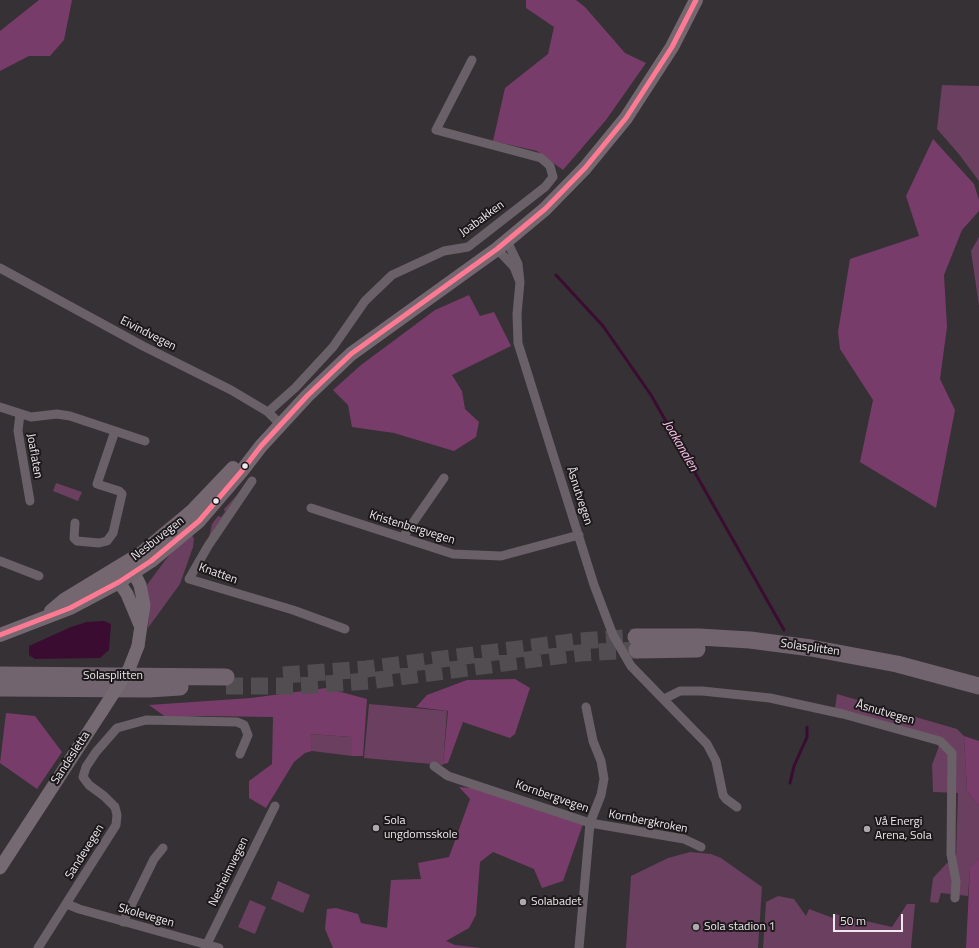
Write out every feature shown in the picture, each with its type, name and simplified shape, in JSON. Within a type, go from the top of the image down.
[{"type":"highway","name":"Solasplitten","points":[[979,686],[897,664],[811,648],[736,639],[637,643],[781,655],[847,664],[979,694]]},
{"type":"highway","name":"Solasplitten","points":[[0,675],[226,682],[149,689],[0,688]]},
{"type":"main road","name":"Nesbuvegen","points":[[0,635],[42,617],[70,608],[134,573],[177,542],[246,476],[261,446],[307,396],[351,354],[502,245],[544,209],[585,168],[626,118],[672,47],[696,0]]},
{"type":"main road","name":"Nesbuvegen","points":[[42,617],[64,600],[120,568],[143,552],[191,512],[246,476]]},
{"type":"street","name":"Joabakken","points":[[268,412],[295,388],[333,347],[365,301],[392,275],[444,251],[468,247],[545,187],[553,177],[550,166],[541,158],[436,130],[472,60]]},
{"type":"street","name":"Åsnutvegen","points":[[502,245],[520,282],[517,314],[518,343],[603,613],[613,635],[631,666],[707,744],[716,760],[723,795],[737,807]]},
{"type":"street","name":"Eivindvegen","points":[[0,268],[143,346],[231,390],[268,412],[281,425]]},
{"type":"street","name":"Joaflaten","points":[[0,408],[31,417],[57,414],[64,415],[145,442]]},
{"type":"street","name":"Joaflaten","points":[[20,414],[18,431],[30,501]]},
{"type":"street","points":[[75,523],[74,538],[77,541],[99,544],[107,541],[113,533],[122,494],[119,491],[97,484],[115,431]]},
{"type":"street","name":"Knatten","points":[[246,476],[189,579],[292,610],[345,629]]},
{"type":"street","points":[[403,537],[444,478]]},
{"type":"street","name":"Kristenbergvegen","points":[[311,508],[453,554],[501,556],[579,535]]},
{"type":"street","points":[[0,561],[39,576]]},
{"type":"street","points":[[134,573],[120,568],[119,582],[127,594],[140,625]]},
{"type":"street","name":"Sandesletta","points":[[0,868],[129,669],[138,646],[144,605],[140,586],[134,573]]},
{"type":"street","name":"Åsnutvegen","points":[[664,699],[680,691],[726,693],[770,698],[848,715],[940,741],[952,753],[951,854],[956,881],[955,898]]},
{"type":"street","name":"Kornbergkroken","points":[[586,707],[593,741],[599,753],[604,779],[601,795],[590,823],[684,839],[700,847]]},
{"type":"street","name":"Sandevegen","points":[[38,948],[116,824],[117,815],[115,807],[104,796],[89,785],[83,777],[86,767],[96,752],[117,728],[146,720],[237,722],[244,725],[248,735],[240,754]]},
{"type":"street","name":"Kornbergvegen","points":[[434,766],[448,776],[590,823],[579,948]]},
{"type":"street","name":"Nesheimvegen","points":[[206,946],[275,806]]},
{"type":"street","points":[[124,922],[154,859],[163,848]]},
{"type":"street","name":"Skolevegen","points":[[67,904],[79,909],[206,946],[219,948]]},
{"type":"shaded area","points":[[39,0],[72,0],[64,40],[50,56],[29,56],[0,71],[0,31]]},
{"type":"shaded area","points":[[526,0],[576,0],[585,7],[625,53],[646,63],[606,120],[563,170],[537,151],[493,141],[505,88],[548,54],[554,27],[526,8]]},
{"type":"shaded area","points":[[942,85],[979,86],[979,181],[958,153],[937,129]]},
{"type":"shaded area","points":[[933,139],[974,184],[979,200],[979,211],[962,230],[944,275],[947,327],[940,379],[955,410],[936,508],[860,462],[873,400],[840,349],[838,332],[850,259],[919,236],[906,196]]},
{"type":"shaded area","points":[[979,237],[979,306],[971,251]]},
{"type":"shaded area","points":[[469,295],[480,316],[494,312],[511,346],[452,375],[462,391],[465,409],[479,422],[476,437],[454,451],[394,433],[352,427],[348,405],[333,390],[361,365],[435,310]]},
{"type":"shaded area","points":[[56,483],[82,492],[78,501],[53,491]]},
{"type":"shaded area","points":[[238,494],[209,537],[212,524],[218,516],[221,517],[225,512],[224,509]]},
{"type":"shaded area","points":[[191,533],[194,539],[193,547],[180,584],[148,628],[149,611],[146,586],[170,554]]},
{"type":"shaded area","points":[[104,621],[111,624],[109,650],[100,658],[35,659],[29,655],[29,646],[71,627],[87,622]]},
{"type":"shaded area","points":[[515,679],[530,688],[515,734],[510,738],[463,722],[448,763],[443,764],[448,711],[416,707],[427,695],[467,680]]},
{"type":"shaded area","points":[[326,688],[367,699],[363,756],[352,756],[352,737],[310,734],[312,751],[305,753],[294,762],[266,808],[249,798],[249,781],[272,764],[273,717],[202,716],[167,718],[149,705],[251,698]]},
{"type":"shaded area","points":[[837,694],[957,729],[964,736],[967,791],[979,806],[979,858],[970,869],[968,896],[941,893],[938,903],[930,902],[933,878],[947,863],[950,863],[956,857],[958,793],[933,792],[932,765],[939,746],[940,737],[835,708]]},
{"type":"shaded area","points":[[369,704],[447,711],[443,765],[364,758]]},
{"type":"shaded area","points":[[6,713],[35,716],[62,752],[37,789],[0,763]]},
{"type":"shaded area","points":[[309,734],[352,737],[352,756],[312,751]]},
{"type":"shaded area","points":[[964,736],[979,741],[979,806],[967,791]]},
{"type":"shaded area","points":[[459,787],[485,789],[583,824],[563,881],[542,888],[534,869],[493,852],[480,862],[476,915],[469,928],[446,941],[455,945],[481,948],[333,948],[325,929],[327,909],[336,908],[358,914],[361,923],[387,928],[391,880],[421,879],[418,863],[449,857],[470,799]]},
{"type":"shaded area","points":[[690,852],[711,854],[721,858],[762,887],[758,948],[626,948],[631,876],[668,858]]},
{"type":"shaded area","points":[[979,858],[979,948],[966,948],[970,868]]},
{"type":"shaded area","points":[[278,881],[310,895],[303,913],[271,899]]},
{"type":"shaded area","points":[[778,896],[794,899],[806,916],[809,909],[833,918],[835,914],[892,927],[907,904],[915,904],[911,948],[763,948],[766,902]]},
{"type":"shaded area","points":[[250,900],[266,907],[255,934],[238,927]]},
{"type":"waterway","name":"Joakanalen","points":[[556,275],[603,326],[651,395],[784,630]]},
{"type":"waterway","name":"Joakanalen","points":[[790,783],[794,766],[807,737],[807,727]]},
{"type":"tunnel","points":[[283,675],[366,669],[579,641],[636,637]]},
{"type":"tunnel","points":[[226,686],[298,686],[369,681],[580,653],[637,650]]},
{"type":"transit line","points":[[0,635],[70,608],[119,582],[151,561],[199,521],[261,446],[307,396],[351,354],[497,249],[545,209],[585,168],[626,118],[672,47],[696,0]]},
{"type":"place","name":"Sola ungdomsskole","points":[[376,828]]},
{"type":"place","name":"Vå Energi Arena, Sola","points":[[867,829]]},
{"type":"place","name":"Solabadet","points":[[523,902]]},
{"type":"place","name":"Sola stadion 1","points":[[696,927]]}]
